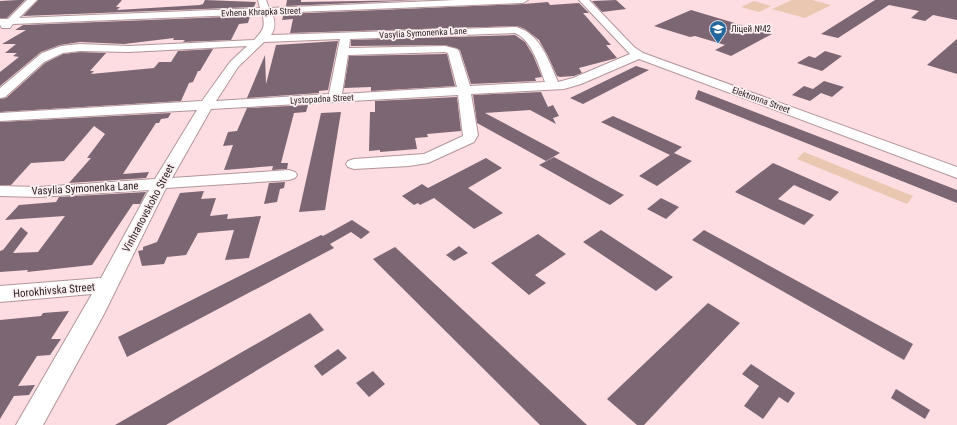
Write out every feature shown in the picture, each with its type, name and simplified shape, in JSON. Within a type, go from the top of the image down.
[{"type":"street","points":[[0,31],[12,22],[32,0]]},
{"type":"street","name":"Vinhranovskoho Street","points":[[29,425],[108,285],[160,184],[207,104],[234,66],[270,28],[262,0]]},
{"type":"street","name":"Evhena Khrapka Street","points":[[0,22],[523,0]]},
{"type":"street","name":"Elektronna Street","points":[[584,0],[630,49],[639,55],[957,173]]},
{"type":"street","name":"Vasylia Symonenka Lane","points":[[0,94],[46,56],[60,50],[73,48],[130,49],[346,36],[500,29],[520,30],[531,38],[553,85]]},
{"type":"street","points":[[335,98],[346,36]]},
{"type":"street","name":"Vasylia Symonenka Lane","points":[[343,52],[451,50],[454,53],[463,83],[471,135],[469,139],[428,158],[410,161],[354,164]]},
{"type":"street","name":"Lystopadna Street","points":[[0,117],[553,85],[577,81],[639,55]]},
{"type":"street","name":"Vasylia Symonenka Lane","points":[[0,191],[39,192],[289,175]]},
{"type":"street","name":"Horokhivska Street","points":[[0,294],[108,285]]},
{"type":"shaded area","points":[[792,0],[812,0],[831,5],[805,18],[772,9]]},
{"type":"shaded area","points":[[754,1],[771,6],[759,12],[741,7]]},
{"type":"shaded area","points":[[804,152],[913,196],[907,204],[797,159]]},
{"type":"building","points":[[25,0],[7,18],[0,18],[0,1]]},
{"type":"building","points":[[38,0],[122,0],[116,7],[120,7],[117,10],[200,5],[203,4],[205,0],[256,2],[254,7],[23,16]]},
{"type":"building","points":[[287,0],[301,0],[301,2],[421,0],[286,6]]},
{"type":"building","points":[[616,0],[626,9],[602,12],[592,1]]},
{"type":"building","points":[[875,0],[957,0],[957,20],[933,15],[925,21],[911,18],[919,11],[889,5],[838,38],[821,34]]},
{"type":"building","points":[[548,2],[550,5],[579,3],[589,13],[583,13],[611,45],[606,45],[617,58],[579,68],[582,73],[574,76],[560,77],[557,76],[539,40],[525,29],[517,26],[290,33],[293,19],[282,20],[284,14]]},
{"type":"building","points":[[691,10],[772,34],[731,56],[715,50],[725,45],[695,36],[690,37],[654,26]]},
{"type":"building","points":[[250,16],[248,23],[239,24],[231,40],[183,42],[185,40],[173,40],[174,38],[124,44],[80,42],[60,45],[41,52],[0,86],[0,72],[19,57],[13,56],[17,53],[5,53],[16,44],[2,44],[26,30],[15,30],[23,25]]},
{"type":"building","points":[[515,35],[525,42],[533,55],[542,77],[535,78],[536,81],[471,84],[460,50],[445,45],[351,46],[351,40]]},
{"type":"building","points":[[957,39],[957,74],[927,65]]},
{"type":"building","points":[[338,41],[328,90],[319,91],[319,93],[247,98],[265,55],[266,84],[276,45]]},
{"type":"building","points":[[213,49],[200,71],[198,71],[193,82],[189,83],[181,101],[0,112],[0,99],[6,98],[45,63],[63,54],[80,52],[106,53],[90,71],[94,71],[91,74],[154,68],[159,62],[171,62],[178,51]]},
{"type":"building","points":[[825,51],[842,56],[822,71],[797,63],[809,56],[815,58]]},
{"type":"building","points":[[447,54],[455,86],[371,91],[371,87],[344,88],[349,56]]},
{"type":"building","points":[[636,66],[649,70],[583,104],[570,98]]},
{"type":"building","points":[[824,81],[844,87],[832,97],[821,93],[810,101],[792,95],[804,86],[813,89]]},
{"type":"building","points":[[698,90],[957,190],[957,203],[695,99]]},
{"type":"building","points":[[541,92],[548,107],[553,105],[559,116],[553,118],[556,124],[530,110],[485,113],[560,153],[546,161],[477,123],[473,95]]},
{"type":"building","points":[[457,97],[461,131],[427,134],[428,137],[415,138],[417,149],[380,152],[380,150],[369,151],[370,112],[375,112],[375,101]]},
{"type":"building","points":[[308,105],[306,112],[294,113],[281,163],[288,163],[287,169],[272,170],[273,166],[224,170],[233,145],[223,146],[228,132],[237,131],[247,108]]},
{"type":"building","points":[[341,112],[325,210],[299,212],[321,113]]},
{"type":"building","points":[[171,113],[168,118],[161,119],[159,123],[156,123],[123,174],[149,172],[146,178],[69,183],[91,158],[87,158],[105,134],[94,126],[64,161],[31,163],[11,185],[0,185],[0,122]]},
{"type":"building","points":[[613,116],[682,147],[674,153],[692,161],[657,186],[639,176],[670,155],[601,122]]},
{"type":"building","points":[[554,157],[624,195],[610,205],[539,165]]},
{"type":"building","points":[[486,158],[502,168],[468,188],[503,213],[474,229],[434,198],[420,205],[418,203],[414,205],[402,196],[422,184],[428,188]]},
{"type":"building","points":[[773,163],[839,192],[830,201],[794,185],[778,199],[814,215],[804,225],[735,192]]},
{"type":"building","points":[[285,182],[284,188],[280,189],[277,202],[264,204],[269,183]]},
{"type":"building","points":[[204,191],[201,199],[216,198],[210,216],[228,214],[227,219],[261,216],[249,258],[225,260],[234,230],[198,233],[186,255],[167,257],[164,264],[142,266],[138,251],[143,250],[143,247],[157,242],[180,193]]},
{"type":"building","points":[[146,192],[140,204],[133,204],[92,265],[27,272],[28,270],[0,272],[0,251],[3,250],[21,227],[28,233],[13,253],[38,252],[65,216],[5,220],[19,205],[56,202],[59,197]]},
{"type":"building","points":[[661,198],[679,207],[666,219],[647,209]]},
{"type":"building","points":[[352,220],[370,232],[361,239],[351,232],[330,244],[334,248],[127,357],[118,337],[321,235],[323,236]]},
{"type":"building","points":[[601,230],[673,277],[656,291],[583,242]]},
{"type":"building","points":[[704,230],[913,344],[904,360],[692,240]]},
{"type":"building","points":[[538,234],[566,254],[535,275],[546,283],[529,295],[491,263]]},
{"type":"building","points":[[459,246],[468,253],[454,261],[446,255]]},
{"type":"building","points":[[395,247],[587,425],[540,425],[373,259]]},
{"type":"building","points":[[708,303],[740,323],[644,425],[637,425],[607,399]]},
{"type":"building","points":[[69,311],[51,339],[61,339],[50,355],[37,356],[18,386],[35,385],[29,395],[14,396],[0,419],[0,320],[41,316],[43,313]]},
{"type":"building","points":[[310,313],[324,330],[166,425],[115,425]]},
{"type":"building","points":[[338,349],[347,358],[322,376],[314,366]]},
{"type":"building","points":[[751,364],[795,393],[788,403],[779,397],[763,419],[744,406],[759,386],[742,374]]},
{"type":"building","points":[[373,371],[385,384],[369,397],[356,383]]},
{"type":"building","points":[[896,389],[930,410],[925,419],[891,398]]},
{"type":"place","name":"Ліцей №42","points":[[718,44]]}]
